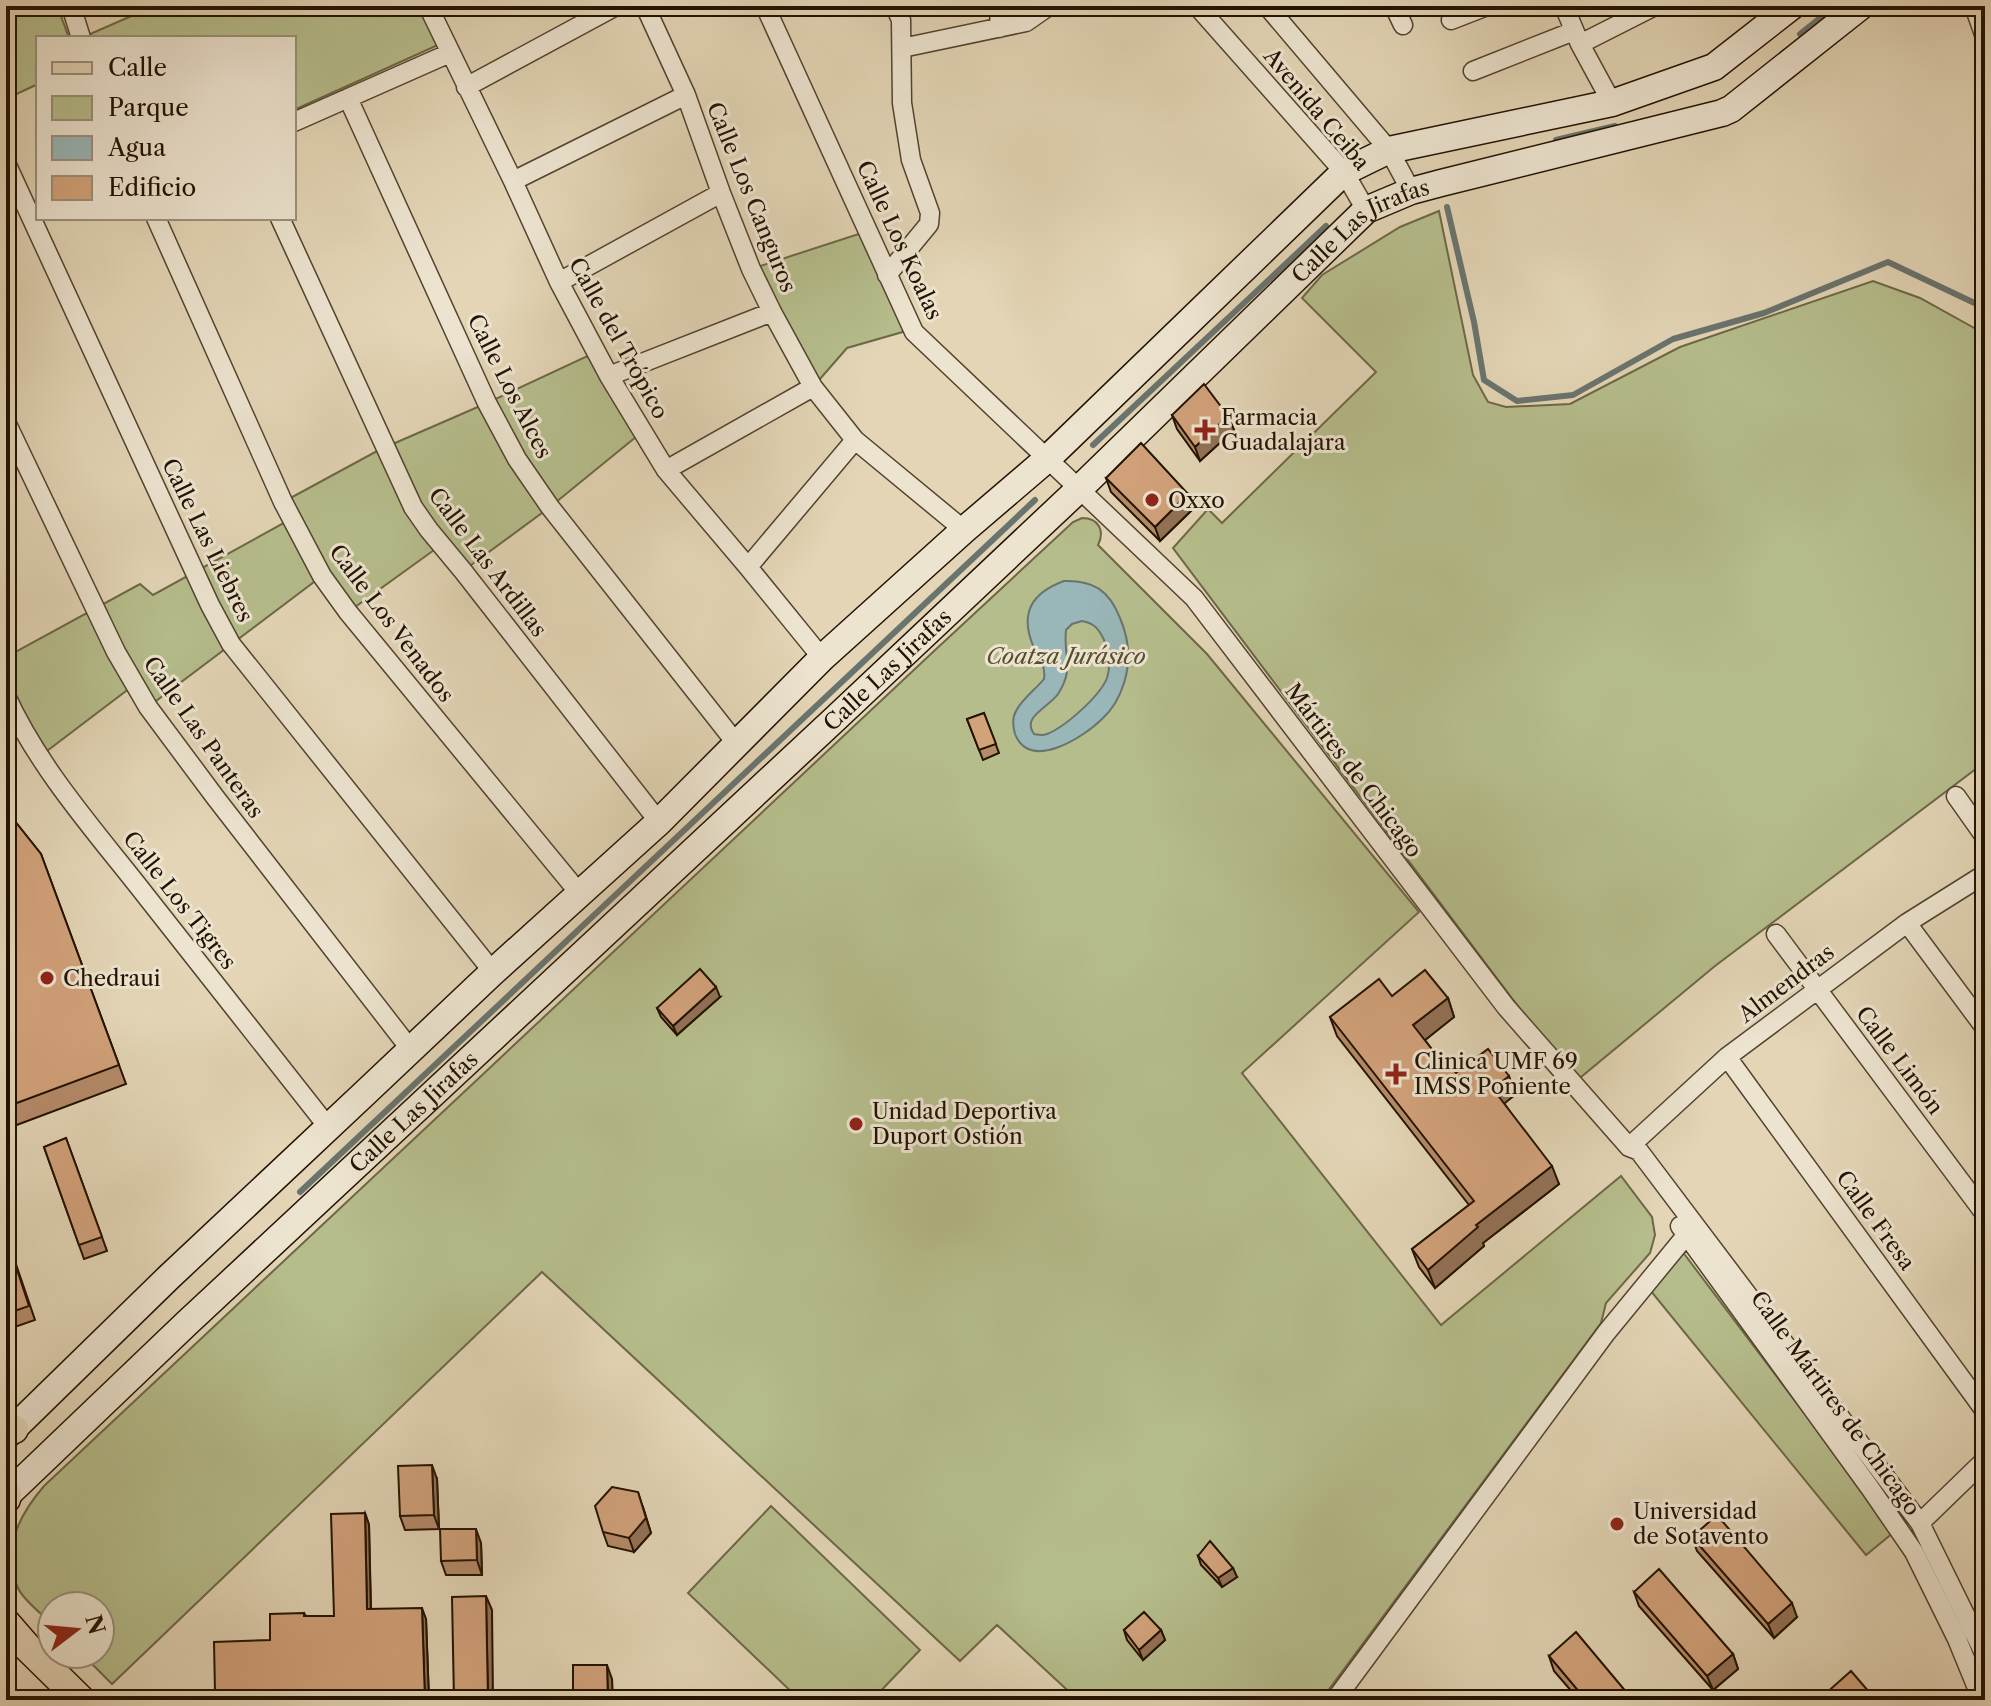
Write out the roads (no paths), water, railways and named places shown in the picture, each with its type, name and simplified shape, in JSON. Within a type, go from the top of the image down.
[{"type":"main road","name":"Calle Las Jirafas","points":[[9,1432],[493,972],[659,822],[822,658],[1047,459],[1344,172],[1389,150],[1612,103],[1714,67],[1792,6]]},
{"type":"main road","name":"Calle Las Jirafas","points":[[6,1497],[290,1226],[1078,490],[1366,210],[1411,191],[1722,113],[1861,6]]},
{"type":"main road","points":[[259,1194],[290,1226]]},
{"type":"main road","points":[[6,1623],[81,1700]]},
{"type":"street","points":[[71,6],[80,36]]},
{"type":"street","name":"Calle del Trópico","points":[[428,6],[559,282],[609,376],[666,470],[822,658]]},
{"type":"street","points":[[466,87],[616,6]]},
{"type":"street","name":"Calle Los Canguros","points":[[645,6],[686,95],[751,269],[813,387],[855,440],[964,530]]},
{"type":"street","name":"Calle Los Koalas","points":[[765,6],[914,332],[1078,490]]},
{"type":"street","points":[[887,275],[929,224],[930,213],[911,160],[902,103],[901,20],[895,6]]},
{"type":"street","points":[[999,28],[1000,6]]},
{"type":"street","points":[[902,48],[1026,22],[1049,6]]},
{"type":"street","name":"Avenida Ceiba","points":[[1197,6],[1344,172],[1366,210]]},
{"type":"street","name":"Avenida Ceiba","points":[[1267,6],[1389,150],[1411,191]]},
{"type":"street","points":[[1394,6],[1403,25]]},
{"type":"street","points":[[1451,20],[1487,6]]},
{"type":"street","points":[[1564,6],[1577,38],[1612,103]]},
{"type":"street","points":[[1473,71],[1577,38],[1655,6]]},
{"type":"street","points":[[1974,6],[1985,37]]},
{"type":"street","points":[[296,121],[450,53]]},
{"type":"street","points":[[513,181],[686,95]]},
{"type":"street","name":"Calle Los Alces","points":[[348,98],[487,403],[517,459],[550,507],[736,743]]},
{"type":"street","name":"Calle Las Liebres","points":[[6,163],[210,605],[231,644],[493,972]]},
{"type":"street","points":[[559,282],[721,193]]},
{"type":"street","name":"Calle Los Venados","points":[[157,220],[283,502],[322,576],[348,612],[580,894]]},
{"type":"street","name":"Calle Las Ardillas","points":[[281,220],[413,507],[659,822]]},
{"type":"street","points":[[609,376],[772,312]]},
{"type":"street","points":[[666,470],[813,387]]},
{"type":"street","name":"Calle Las Panteras","points":[[6,422],[116,652],[148,707],[411,1050]]},
{"type":"street","points":[[748,567],[855,440]]},
{"type":"street","name":"Mártires de Chicago","points":[[1078,490],[1194,598],[1459,948],[1506,1007],[1580,1090]]},
{"type":"street","name":"Calle Los Tigres","points":[[6,696],[39,757],[81,814],[328,1127]]},
{"type":"street","points":[[1956,796],[1985,837]]},
{"type":"street","name":"Almendras","points":[[1629,1147],[1727,1057],[1907,923],[1985,874]]},
{"type":"street","points":[[1907,923],[1985,1028]]},
{"type":"street","name":"Calle Limón","points":[[1776,934],[1985,1214]]},
{"type":"street","name":"Calle Fresa","points":[[1727,1057],[1985,1411]]},
{"type":"street","name":"Calle Mártires de Chicago","points":[[1580,1090],[1629,1147],[1639,1151],[1690,1230],[1914,1552],[1957,1639],[1982,1700]]},
{"type":"street","points":[[1335,1700],[1606,1333],[1690,1230]]},
{"type":"street","name":"Calle Mártires de Chicago","points":[[1690,1230],[1920,1523],[1985,1655]]},
{"type":"street","points":[[1920,1523],[1985,1460]]},
{"type":"water","points":[[1064,581],[1083,582],[1099,589],[1111,600],[1123,626],[1128,667],[1115,702],[1094,726],[1057,748],[1032,750],[1022,745],[1015,734],[1013,720],[1022,702],[1044,679],[1043,666],[1030,636],[1028,615],[1036,599]],"holes":[[[1082,621],[1093,625],[1106,644],[1109,664],[1107,678],[1090,702],[1072,718],[1047,734],[1034,734],[1031,722],[1058,694],[1066,677],[1066,630]]]},
{"type":"waterway","points":[[1800,34],[1835,6]]},
{"type":"waterway","points":[[1556,140],[1615,126]]},
{"type":"waterway","points":[[1447,207],[1484,380],[1517,401],[1573,395],[1673,339],[1764,313],[1888,262],[1985,308]]},
{"type":"waterway","points":[[1093,445],[1326,226]]},
{"type":"waterway","points":[[300,1192],[1035,500]]},
{"type":"place","name":"Farmacia Guadalajara","points":[[1205,430]]},
{"type":"place","name":"Oxxo","points":[[1152,500]]},
{"type":"place","name":"Chedraui","points":[[47,978]]},
{"type":"place","name":"Clinica UMF 69 IMSS Poniente","points":[[1396,1074]]},
{"type":"place","name":"Unidad Deportiva Duport Ostión","points":[[856,1124]]},
{"type":"place","name":"Universidad de Sotavento","points":[[1617,1524]]},
{"type":"park label","name":"Coatza Jurásico","points":[[1066,656]]}]
